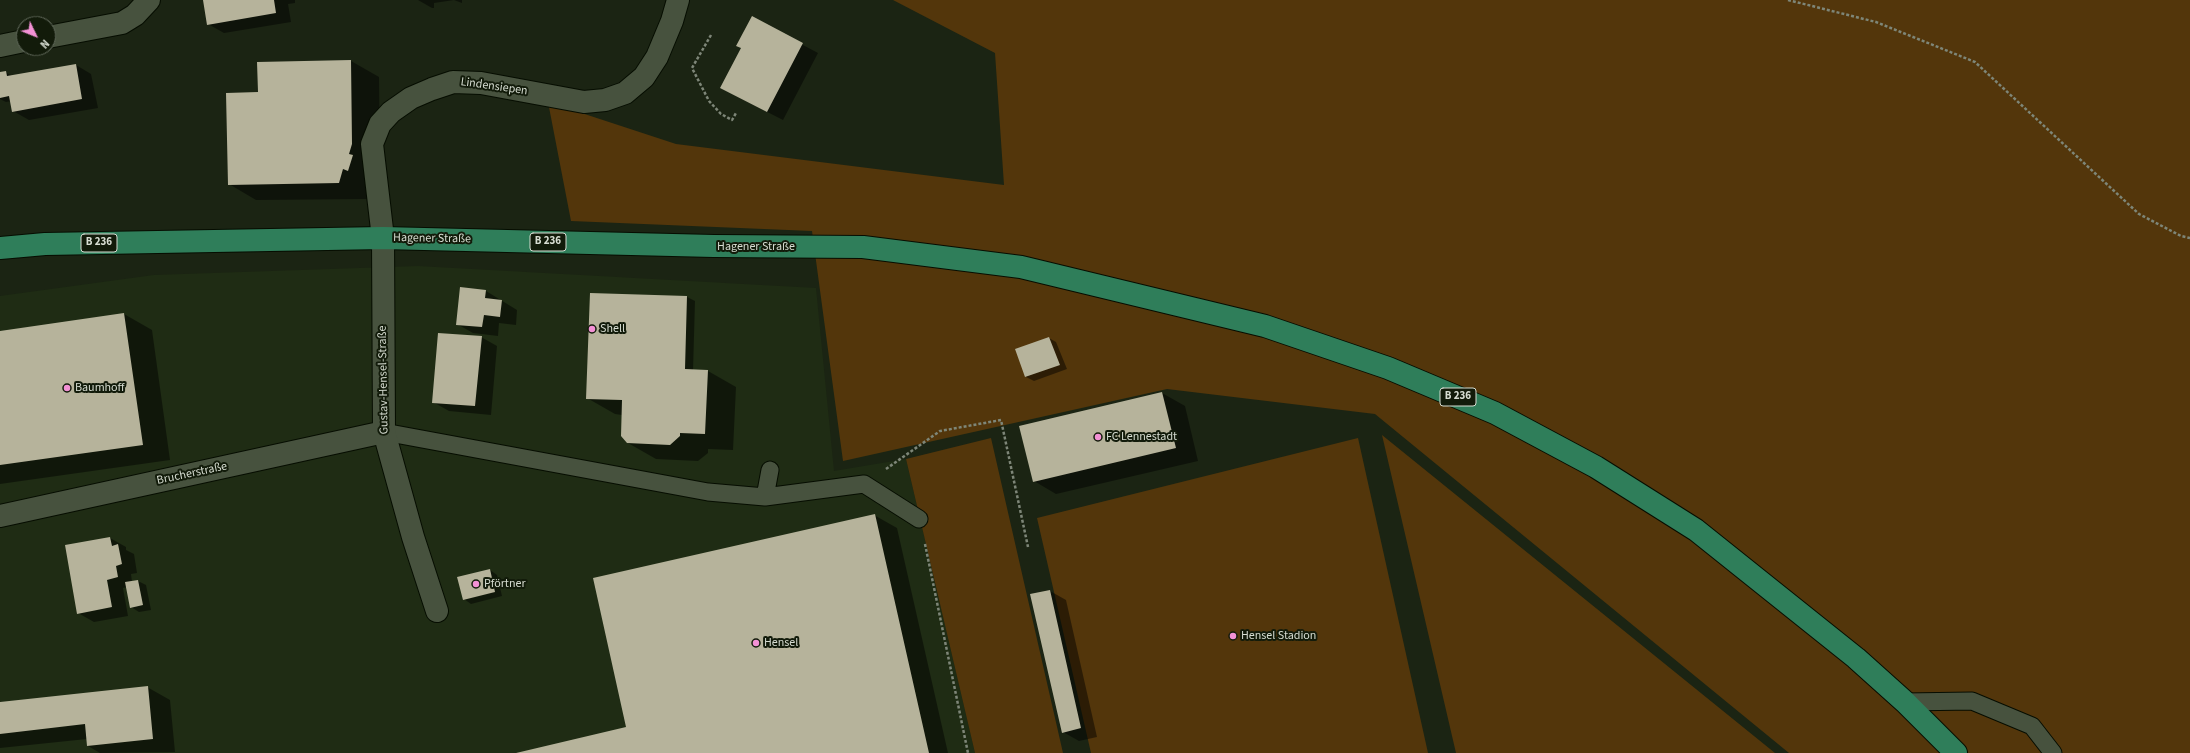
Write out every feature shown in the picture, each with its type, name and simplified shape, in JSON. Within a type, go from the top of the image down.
[{"type":"main road","name":"Hagener Straße","points":[[0,248],[45,244],[383,238],[714,246],[863,247],[1021,267],[1265,326],[1388,368],[1494,413],[1596,467],[1696,530],[1856,658],[1905,702]]},
{"type":"main road","name":"B 236","points":[[1905,702],[1956,753]]},
{"type":"street","points":[[56,35],[122,23],[135,15],[149,0]]},
{"type":"street","name":"Lindensiepen","points":[[383,238],[372,144],[380,124],[391,112],[425,92],[453,82],[481,83],[584,102],[605,100],[625,92],[644,77],[657,57],[672,20],[678,0]]},
{"type":"street","points":[[0,46],[16,43]]},
{"type":"street","name":"Gustav-Hensel-Straße","points":[[383,238],[384,432],[413,537],[438,610]]},
{"type":"street","name":"Brucherstraße","points":[[0,516],[384,432]]},
{"type":"lane","points":[[384,432],[708,492],[765,497],[864,484],[919,519]]},
{"type":"lane","points":[[765,497],[770,470]]},
{"type":"lane","points":[[1905,702],[1972,701],[2032,726],[2053,753]]},
{"type":"path","points":[[1788,0],[1876,22],[1975,62],[2139,214],[2181,236],[2190,238]]},
{"type":"path","points":[[710,35],[692,68],[709,101],[721,114],[732,120],[736,113]]},
{"type":"path","points":[[864,484],[940,431],[1001,420],[1028,547]]},
{"type":"path","points":[[919,519],[968,753]]},
{"type":"shaded area","points":[[893,0],[2190,0],[2190,753],[1789,753],[1375,414],[1167,389],[843,461],[812,231],[571,221],[548,102],[676,144],[1004,185],[995,53]]},
{"type":"shaded area","points":[[418,266],[816,288],[834,471],[906,459],[975,753],[0,753],[0,296],[154,275]]},
{"type":"shaded area","points":[[1382,435],[1775,753],[1456,753]]},
{"type":"shaded area","points":[[991,438],[1063,753],[975,753],[906,459]]},
{"type":"shaded area","name":"Hensel Stadion","points":[[1358,438],[1428,753],[1091,753],[1037,518]]},
{"type":"building","points":[[203,0],[274,0],[276,13],[207,25]]},
{"type":"building","points":[[752,16],[803,43],[767,112],[720,88],[741,48],[736,46]]},
{"type":"building","points":[[351,60],[352,144],[349,154],[353,155],[348,171],[343,169],[339,183],[228,185],[226,93],[258,92],[257,62]]},
{"type":"building","points":[[76,64],[82,99],[12,112],[9,96],[0,98],[0,72],[6,71],[7,76]]},
{"type":"building","points":[[460,287],[486,290],[485,298],[502,300],[500,317],[484,315],[482,327],[456,325]]},
{"type":"building","points":[[590,293],[687,296],[685,369],[708,370],[705,434],[680,433],[680,436],[670,445],[627,443],[621,436],[622,400],[586,399]]},
{"type":"building","name":"Baumhoff","points":[[124,313],[143,445],[0,465],[0,331]]},
{"type":"building","points":[[438,333],[482,336],[475,406],[432,403]]},
{"type":"building","points":[[1049,337],[1060,365],[1025,377],[1015,349]]},
{"type":"building","name":"FC Lennestadt","points":[[1162,392],[1176,448],[1033,482],[1019,426]]},
{"type":"building","name":"Hensel","points":[[875,514],[929,753],[516,753],[626,727],[593,578]]},
{"type":"building","points":[[110,537],[112,546],[118,544],[122,564],[116,566],[118,577],[107,580],[112,607],[77,614],[65,545]]},
{"type":"building","name":"Pförtner","points":[[490,569],[495,592],[463,600],[457,577]]},
{"type":"building","points":[[138,580],[143,605],[130,608],[125,582]]},
{"type":"building","points":[[1050,590],[1081,728],[1062,733],[1030,594]]},
{"type":"building","points":[[148,686],[153,739],[87,746],[85,724],[0,734],[0,702]]},
{"type":"place","name":"Shell","points":[[592,329]]},
{"type":"place","name":"Baumhoff","points":[[67,388]]},
{"type":"place","name":"FC Lennestadt","points":[[1098,437]]},
{"type":"place","name":"Pförtner","points":[[476,584]]},
{"type":"place","name":"Hensel Stadion","points":[[1233,636]]},
{"type":"place","name":"Hensel","points":[[756,643]]}]
